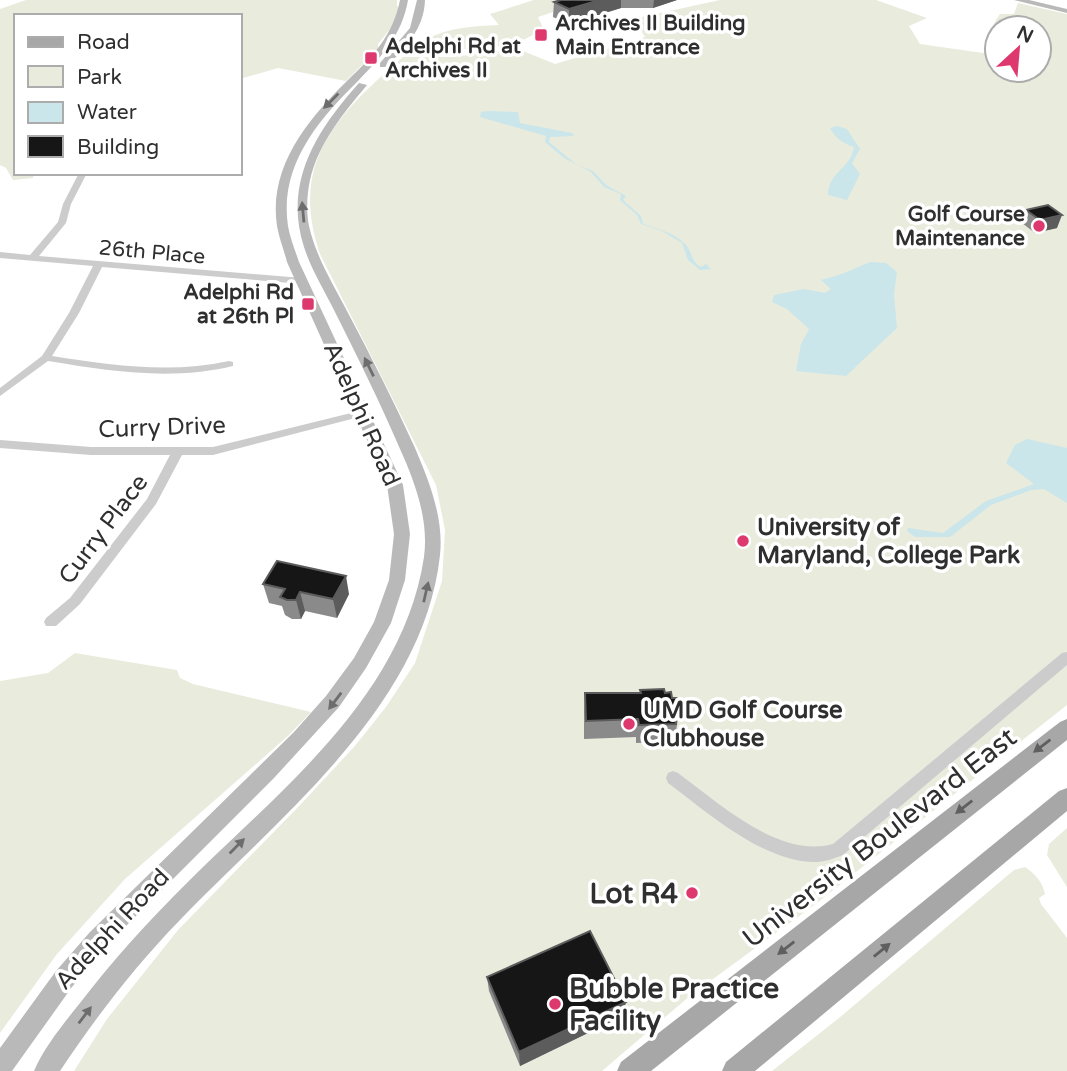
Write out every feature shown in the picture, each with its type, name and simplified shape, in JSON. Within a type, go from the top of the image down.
[{"type":"main road","name":"Adelphi Road","points":[[0,1068],[64,979],[98,939],[309,731],[339,696],[372,644],[387,610],[397,576],[402,518],[395,485],[293,262],[282,224],[283,191],[289,161],[297,144],[316,117],[386,48],[400,26],[404,0]]},
{"type":"main road","name":"Adelphi Road","points":[[46,1071],[81,1020],[149,938],[360,718],[392,672],[421,611],[429,576],[433,532],[425,494],[384,398],[309,247],[302,201],[304,177],[320,137],[340,109],[409,37],[420,18],[421,0]]},
{"type":"main road","points":[[1018,0],[1067,11]]},
{"type":"main road","name":"University Boulevard East","points":[[630,1071],[1067,728]]},
{"type":"main road","points":[[735,1071],[1067,798]]},
{"type":"street","points":[[32,258],[62,223],[67,204],[82,175]]},
{"type":"street","name":"26th Place","points":[[0,255],[302,281]]},
{"type":"street","points":[[0,393],[46,358],[74,313],[98,265]]},
{"type":"street","points":[[46,358],[126,368],[187,370],[229,364]]},
{"type":"street","name":"Curry Drive","points":[[0,444],[91,451],[177,453],[221,449],[363,414]]},
{"type":"street","name":"Curry Place","points":[[51,622],[75,601],[152,501],[177,453]]},
{"type":"street","points":[[673,778],[767,841],[805,856],[826,856],[837,850],[1067,657]]},
{"type":"green space","points":[[26,0],[397,0],[397,6],[400,8],[394,24],[378,44],[378,49],[346,81],[278,68],[242,78],[242,14],[14,14],[14,175],[34,175],[33,178],[13,180],[6,168],[0,165],[0,9]]},
{"type":"green space","points":[[534,0],[557,0],[561,4],[556,11],[538,17],[543,28],[525,39],[499,46],[471,49],[416,47],[444,32],[466,27],[499,25],[490,14]]},
{"type":"green space","name":"University of Maryland, College Park","points":[[720,0],[876,0],[927,18],[909,26],[920,44],[983,53],[983,84],[1053,84],[1053,14],[1014,14],[1018,3],[1067,14],[1067,705],[813,906],[691,995],[602,1071],[74,1071],[107,1019],[178,930],[301,804],[354,747],[386,707],[415,663],[442,581],[445,530],[436,485],[320,254],[312,221],[310,192],[315,166],[325,142],[358,99],[403,57],[452,57],[518,49],[555,64],[645,37],[638,26],[642,17]]},
{"type":"green space","points":[[75,653],[177,670],[180,678],[193,684],[311,712],[288,736],[125,879],[57,954],[0,1033],[0,681],[48,673]]},
{"type":"green space","points":[[1067,828],[1067,887],[1047,855],[1049,844]]},
{"type":"green space","points":[[1025,867],[1040,882],[1045,894],[1039,898],[1041,904],[1067,938],[1067,1071],[772,1071],[1014,870]]},
{"type":"water","points":[[481,112],[518,112],[520,123],[572,133],[574,136],[550,137],[549,142],[576,164],[545,142],[546,136],[480,117]]},
{"type":"water","points":[[837,126],[847,129],[860,149],[852,163],[860,174],[847,200],[828,195],[832,181],[849,160],[854,147],[834,135],[830,128]]},
{"type":"water","points":[[579,166],[593,171],[606,185],[626,196],[623,200],[641,216],[643,224],[666,232],[681,240],[688,247],[697,265],[701,267],[706,264],[711,269],[700,270],[688,260],[682,243],[662,231],[641,224],[637,215],[620,200],[621,194],[604,187],[591,172]]},
{"type":"water","points":[[870,262],[886,263],[897,272],[894,294],[897,328],[846,376],[796,371],[801,344],[809,329],[787,309],[772,302],[774,295],[804,289],[825,293],[831,289],[821,280]]},
{"type":"water","points":[[1027,439],[1067,448],[1067,503],[1044,489],[1031,490],[991,505],[950,537],[915,537],[907,531],[908,528],[943,533],[986,501],[1034,484],[1006,463],[1015,445]]},
{"type":"building","points":[[600,0],[569,9],[554,2]]},
{"type":"building","points":[[1048,205],[1062,215],[1040,220],[1026,210]]},
{"type":"building","points":[[277,561],[346,576],[333,599],[300,592],[296,600],[287,600],[280,597],[285,589],[263,584]]},
{"type":"building","points":[[664,689],[665,693],[671,692],[672,698],[677,698],[679,713],[675,714],[676,724],[639,725],[638,719],[586,721],[585,693],[641,693],[640,690]]},
{"type":"building","name":"Bubble Practice Facility","points":[[590,931],[626,1002],[519,1052],[487,977]]},
{"type":"place","name":"Archives II Building Main Entrance","points":[[541,35]]},
{"type":"place","name":"Adelphi Rd at Archives II","points":[[371,58]]},
{"type":"place","name":"Golf Course Maintenance","points":[[1039,226]]},
{"type":"place","name":"Adelphi Rd at 26th Pl","points":[[308,304]]},
{"type":"place","name":"University of Maryland, College Park","points":[[743,541]]},
{"type":"place","name":"UMD Golf Course Clubhouse","points":[[629,724]]},
{"type":"place","name":"Lot R4","points":[[692,893]]},
{"type":"place","name":"Bubble Practice Facility","points":[[555,1004]]}]
